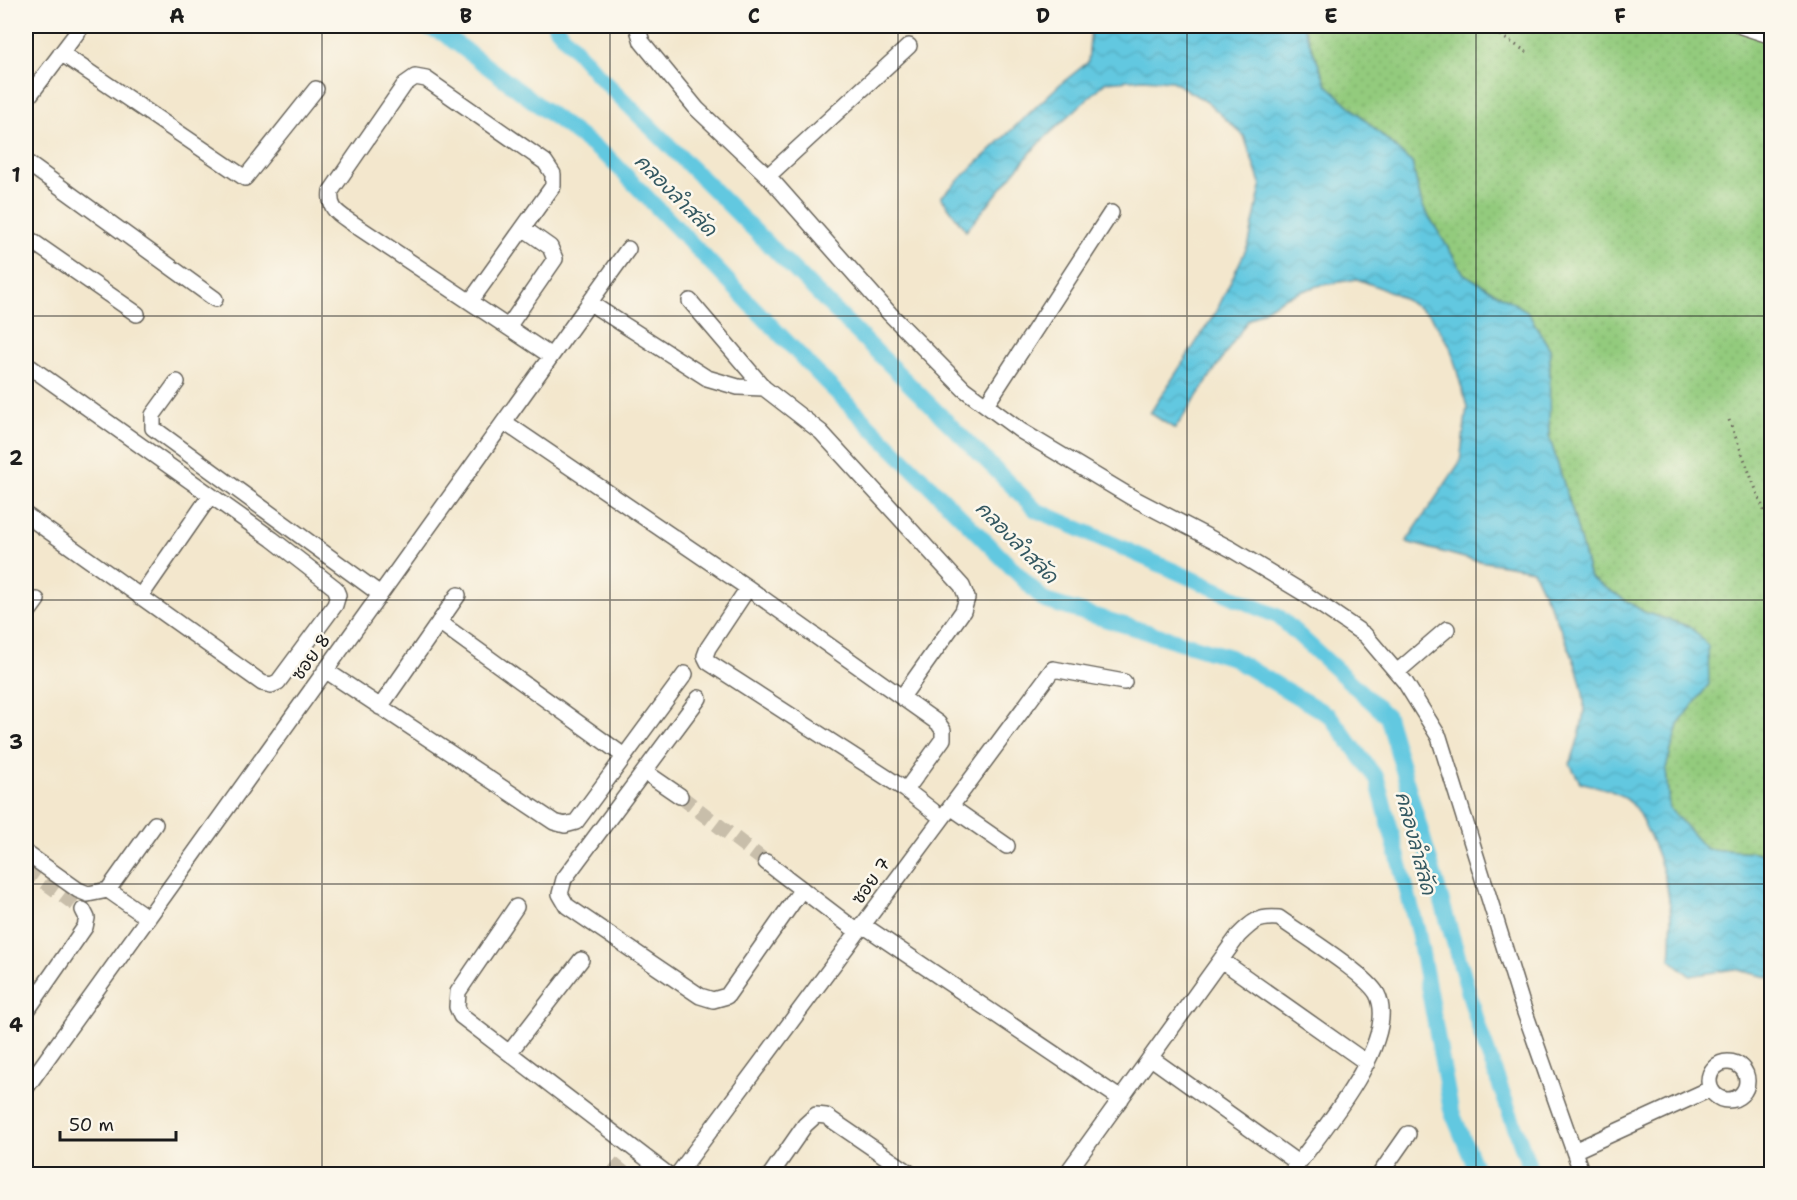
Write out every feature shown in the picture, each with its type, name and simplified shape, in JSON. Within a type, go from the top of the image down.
[{"type":"street","points":[[26,100],[82,26]]},
{"type":"street","points":[[637,26],[642,42],[698,109],[768,176],[890,314],[964,390],[1021,430],[1131,497],[1231,549],[1302,592],[1365,635],[1397,672],[1440,737],[1522,1004],[1582,1174]]},
{"type":"street","points":[[1741,26],[1772,36]]},
{"type":"street","points":[[768,176],[909,46]]},
{"type":"street","points":[[61,53],[245,178],[316,89]]},
{"type":"street","points":[[470,302],[553,186],[553,174],[546,162],[426,79],[414,77],[405,84],[331,191],[330,203],[333,210],[349,221],[470,302],[508,327],[551,356]]},
{"type":"street","points":[[26,162],[215,299]]},
{"type":"street","points":[[986,405],[1111,213]]},
{"type":"street","points":[[508,327],[555,259],[550,247],[523,228]]},
{"type":"street","points":[[26,237],[137,314]]},
{"type":"street","name":"ซอย 8","points":[[26,1088],[628,249]]},
{"type":"street","points":[[690,301],[764,388],[821,432],[962,586],[967,598],[963,611],[902,697]]},
{"type":"street","points":[[590,303],[707,378],[738,387],[764,388]]},
{"type":"street","points":[[26,364],[335,588],[338,595],[335,605],[278,682],[271,685],[262,683],[26,515]]},
{"type":"street","points":[[177,382],[153,415],[153,428],[380,594]]},
{"type":"street","points":[[504,422],[748,588],[938,723],[943,730],[943,739],[906,790]]},
{"type":"street","points":[[140,597],[210,496]]},
{"type":"street","points":[[748,588],[708,648],[705,656],[708,662],[906,790],[1007,846]]},
{"type":"street","points":[[380,706],[458,595]]},
{"type":"street","points":[[26,615],[37,600]]},
{"type":"street","points":[[439,622],[624,756]]},
{"type":"street","points":[[1397,672],[1447,629]]},
{"type":"street","name":"ซอย 7","points":[[678,1174],[1053,669],[1124,682]]},
{"type":"street","points":[[326,670],[554,822],[566,825],[576,822],[684,674]]},
{"type":"street","points":[[699,698],[564,879],[560,894],[567,906],[700,996],[713,1000],[727,996],[802,889]]},
{"type":"street","points":[[645,772],[680,796]]},
{"type":"street","points":[[26,853],[78,890],[88,894],[108,890],[155,824]]},
{"type":"street","points":[[765,862],[861,929],[1121,1098]]},
{"type":"street","points":[[108,890],[148,918]]},
{"type":"street","points":[[516,907],[458,992],[457,1007],[461,1016],[509,1053],[629,1154],[667,1174]]},
{"type":"street","points":[[26,1012],[85,927],[87,918],[83,910]]},
{"type":"street","points":[[1070,1169],[1221,960],[1255,919],[1279,918],[1364,979],[1377,993],[1382,1008],[1379,1040],[1361,1076],[1294,1169],[1151,1058]]},
{"type":"street","points":[[509,1053],[581,960]]},
{"type":"street","points":[[1221,960],[1367,1063]]},
{"type":"street","points":[[1574,1151],[1710,1089]]},
{"type":"street","points":[[771,1174],[805,1125],[816,1115],[826,1116],[911,1174]]},
{"type":"street","points":[[1380,1174],[1408,1134]]},
{"type":"path","points":[[1485,26],[1527,52]]},
{"type":"path","points":[[1729,420],[1772,531]]},
{"type":"green space","points":[[1303,26],[1771,26],[1771,857],[1755,852],[1706,849],[1669,808],[1666,768],[1678,725],[1709,684],[1691,627],[1644,612],[1590,578],[1549,436],[1550,349],[1527,311],[1464,274],[1422,205],[1412,163],[1327,85]]},
{"type":"water","points":[[1091,26],[1303,26],[1327,85],[1412,163],[1422,205],[1464,274],[1527,311],[1550,349],[1549,436],[1590,578],[1644,612],[1691,627],[1708,646],[1709,684],[1678,725],[1666,768],[1669,808],[1706,849],[1755,852],[1771,857],[1771,978],[1734,969],[1690,976],[1670,959],[1671,924],[1668,891],[1653,842],[1639,814],[1633,805],[1620,795],[1580,782],[1570,764],[1578,741],[1584,700],[1577,668],[1533,570],[1468,559],[1406,542],[1460,462],[1467,407],[1450,346],[1430,315],[1394,293],[1357,279],[1317,286],[1284,298],[1248,320],[1175,429],[1150,413],[1216,312],[1249,243],[1261,186],[1244,136],[1207,102],[1172,81],[1143,79],[1106,82],[1037,145],[966,231],[941,197],[1058,86],[1088,62]]},
{"type":"waterway","name":"คลองลำสลัด","points":[[424,26],[444,34],[610,159],[821,377],[1045,601],[1230,657],[1330,716],[1377,779],[1418,932],[1451,1110],[1478,1174]]},
{"type":"waterway","points":[[555,26],[597,74],[1036,510],[1279,617],[1387,716],[1481,1034],[1532,1174]]},
{"type":"tunnel","points":[[680,796],[766,862]]},
{"type":"tunnel","points":[[26,868],[83,910]]},
{"type":"tunnel","points":[[613,1174],[625,1159]]}]
